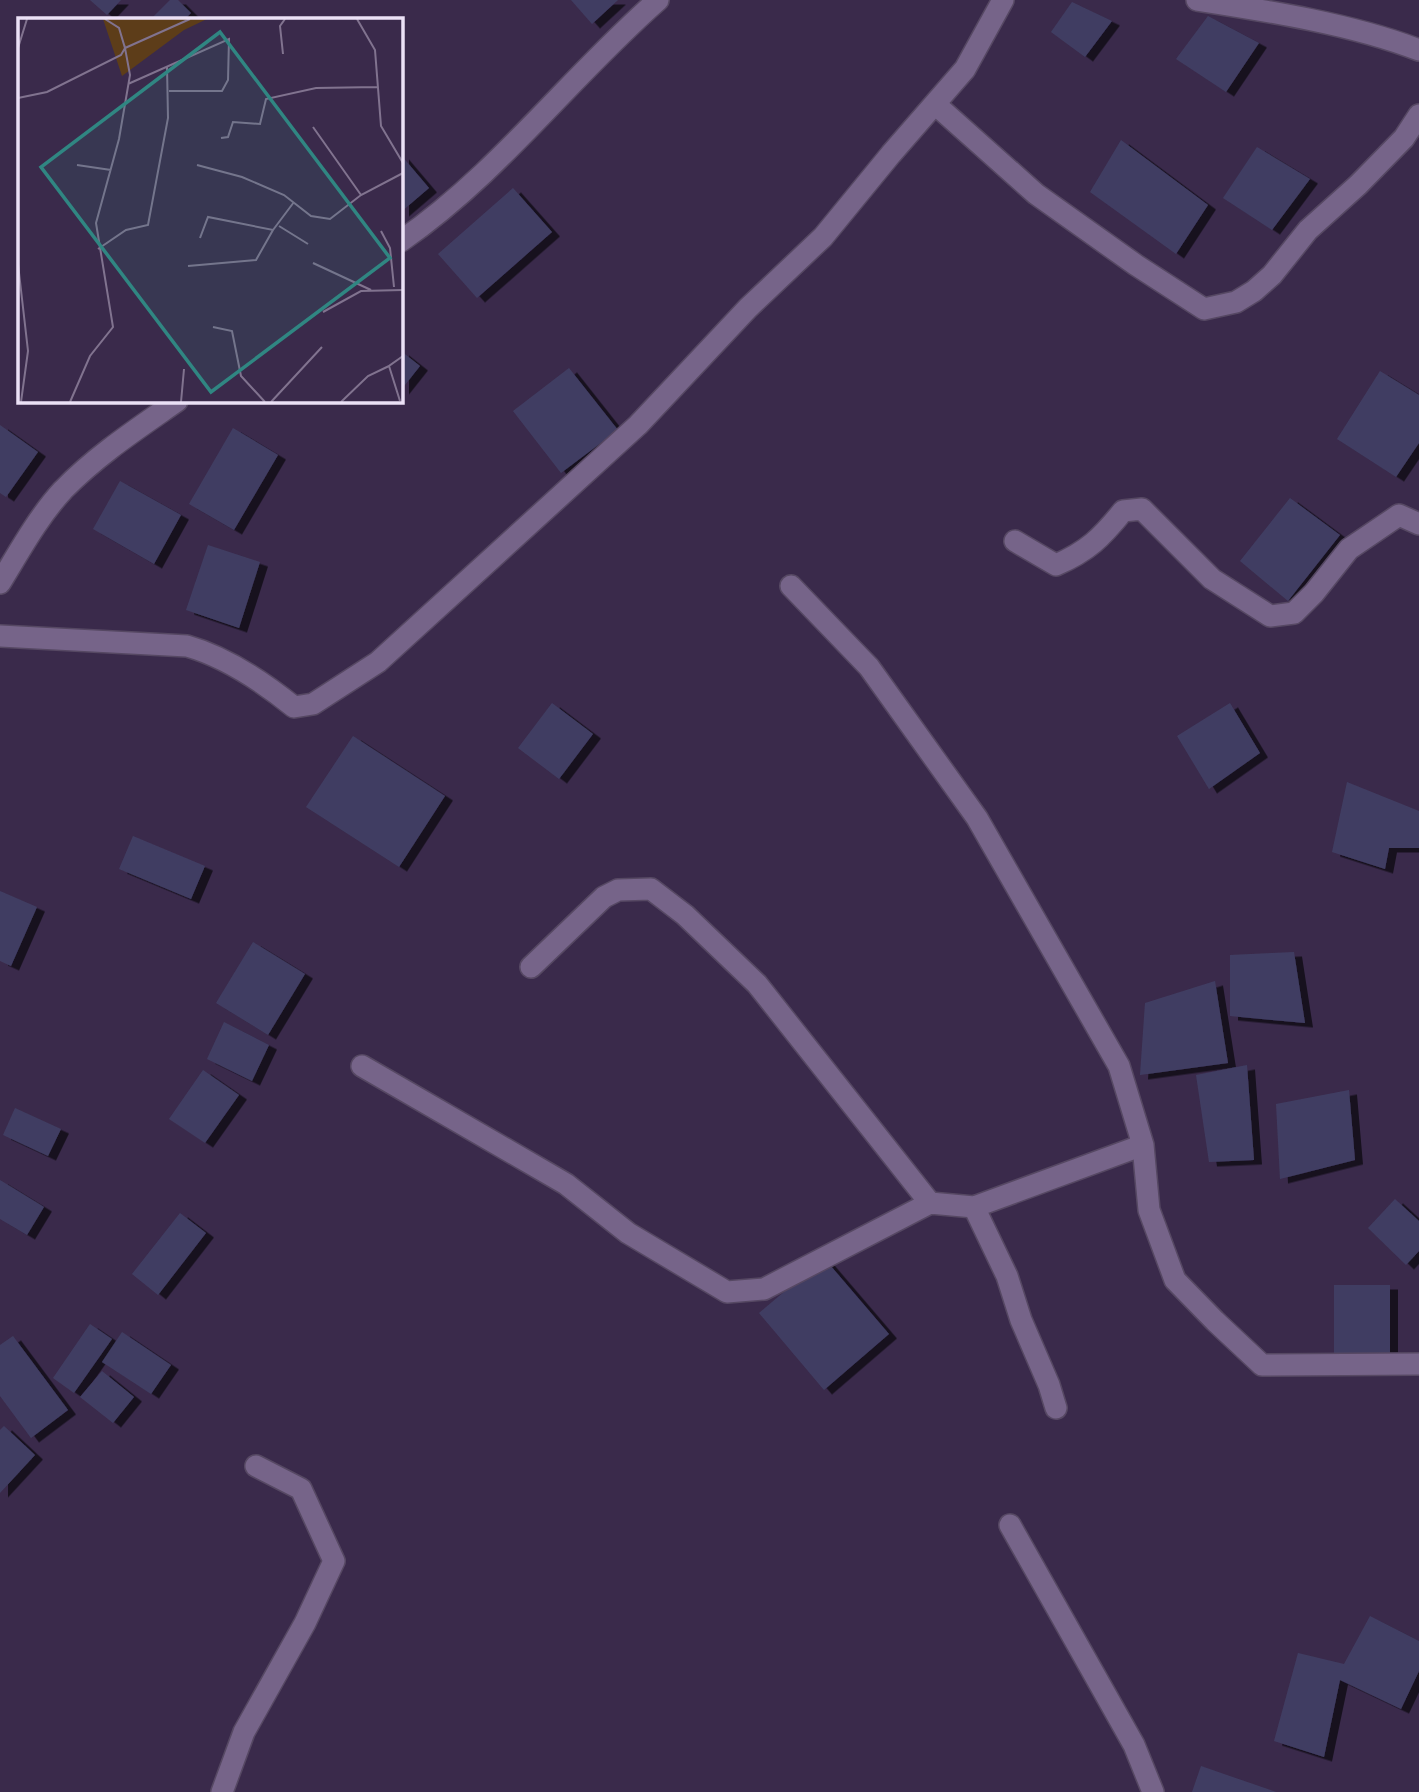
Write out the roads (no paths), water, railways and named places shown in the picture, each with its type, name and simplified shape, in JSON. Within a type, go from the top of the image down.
[{"type":"street","points":[[402,240],[433,219],[499,160],[624,30],[658,0]]},
{"type":"street","points":[[0,636],[187,646],[212,653],[294,707],[313,704],[378,662],[638,425],[748,308],[823,237],[965,69],[1003,0]]},
{"type":"street","points":[[1197,0],[1268,11],[1394,40],[1419,50]]},
{"type":"street","points":[[935,104],[1036,194],[1136,265],[1204,309],[1236,302],[1272,275],[1308,230],[1358,185],[1404,138],[1419,115]]},
{"type":"street","points":[[0,583],[61,492],[105,451],[176,402]]},
{"type":"street","points":[[1015,541],[1056,565],[1081,554],[1103,535],[1123,511],[1142,509],[1212,579],[1270,616],[1294,613],[1314,593],[1349,549],[1399,515],[1419,524]]},
{"type":"street","points":[[792,586],[869,667],[977,818],[1119,1066],[1143,1145],[1149,1210],[1175,1280],[1262,1365],[1419,1364]]},
{"type":"street","points":[[531,967],[604,897],[618,890],[651,889],[685,915],[757,984],[930,1203]]},
{"type":"street","points":[[362,1066],[566,1184],[628,1233],[727,1292],[764,1289],[930,1203],[974,1207],[1143,1145]]},
{"type":"street","points":[[974,1207],[1007,1276],[1021,1320],[1056,1408]]},
{"type":"street","points":[[222,1792],[244,1732],[305,1623],[334,1561],[301,1489],[256,1466]]},
{"type":"street","points":[[1010,1525],[1134,1745],[1153,1792]]}]
